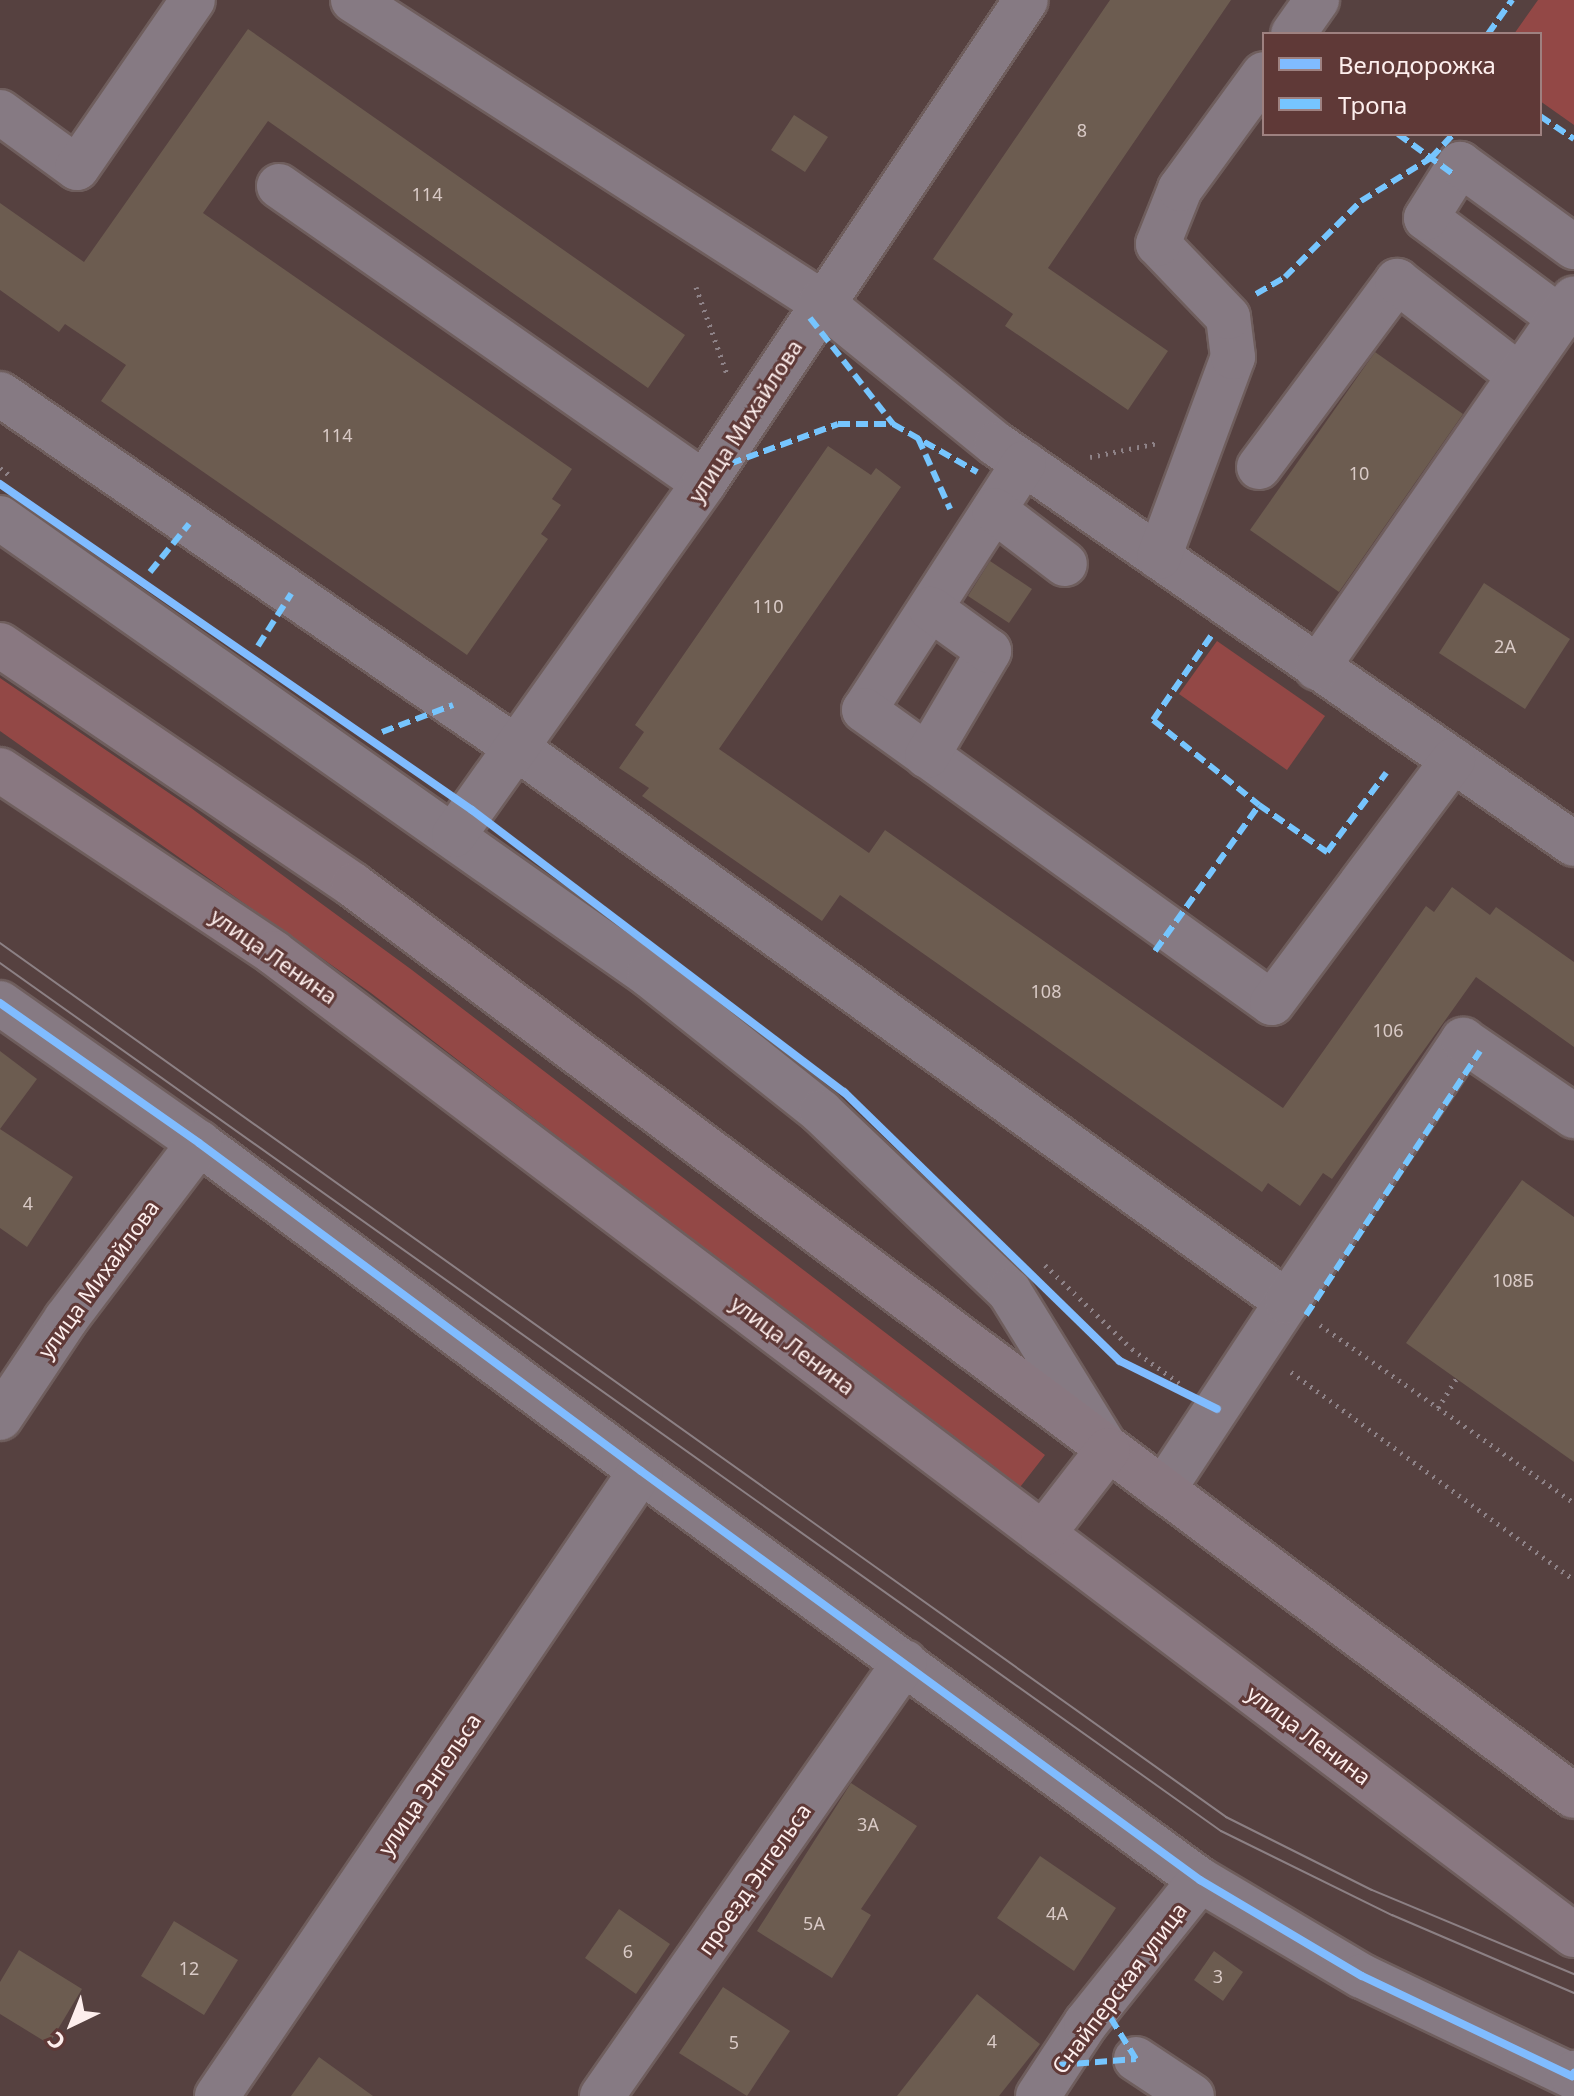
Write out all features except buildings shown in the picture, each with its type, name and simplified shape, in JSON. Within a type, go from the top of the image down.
[{"type":"main road","points":[[0,645],[353,885],[1574,1796]]},
{"type":"main road","name":"улица Ленина","points":[[0,770],[274,953],[1574,1935]]},
{"type":"main road","points":[[1043,1534],[1108,1450]]},
{"type":"street","points":[[0,112],[77,168],[193,0]]},
{"type":"street","points":[[353,0],[821,302],[1024,463],[1574,844]]},
{"type":"street","name":"улица Михайлова","points":[[454,835],[704,483],[789,357],[821,302],[1026,0]]},
{"type":"street","points":[[1294,32],[1317,0]]},
{"type":"street","points":[[1159,557],[1233,357],[1228,317],[1158,244],[1180,189],[1262,77]]},
{"type":"street","points":[[1317,668],[1567,308],[1426,218],[1460,164],[1574,247]]},
{"type":"street","points":[[279,186],[704,483]]},
{"type":"street","points":[[1259,467],[1397,281],[1520,376]]},
{"type":"street","points":[[0,394],[518,749],[1287,1302]]},
{"type":"street","points":[[1024,463],[864,710],[1272,1003],[1453,760]]},
{"type":"street","points":[[994,510],[1065,564]]},
{"type":"street","points":[[0,518],[649,975],[821,1112],[1009,1291],[1108,1450]]},
{"type":"street","points":[[927,756],[989,651],[931,609]]},
{"type":"street","points":[[0,1003],[199,1143],[1200,1880],[1362,1976],[1567,2082]]},
{"type":"street","points":[[1163,1490],[1463,1040],[1574,1116]]},
{"type":"street","name":"улица Михайлова","points":[[0,1418],[66,1319],[199,1143]]},
{"type":"street","name":"улица Энгельса","points":[[217,2096],[641,1471]]},
{"type":"street","name":"проезд Энгельса","points":[[602,2096],[905,1662]]},
{"type":"street","name":"Снайперская улица","points":[[1038,2096],[1086,2023],[1200,1880]]},
{"type":"street","points":[[1136,2059],[1192,2096]]},
{"type":"path","points":[[696,287],[728,375]]},
{"type":"path","points":[[1083,459],[1171,440]]},
{"type":"path","points":[[1287,1302],[1574,1503]]},
{"type":"path","points":[[1257,1347],[1574,1580]]},
{"type":"path","points":[[1148,1375],[1217,1409]]},
{"type":"path","points":[[1438,1408],[1457,1378]]},
{"type":"shaded area","points":[[1538,0],[1574,0],[1574,125],[1542,102],[1542,32],[1515,32]]},
{"type":"shaded area","points":[[1217,641],[1325,716],[1287,770],[1179,694]]},
{"type":"shaded area","points":[[0,678],[191,808],[412,970],[1045,1455],[1017,1491],[371,993],[0,731]]},
{"type":"tram line","points":[[0,943],[1226,1817],[1372,1890],[1574,1974]]},
{"type":"tram line","points":[[0,963],[1221,1831],[1392,1915],[1574,1993]]},
{"type":"marked path","points":[[1489,32],[1512,0]]},
{"type":"marked path","points":[[1542,117],[1574,139]]},
{"type":"marked path","points":[[1401,136],[1453,174]]},
{"type":"marked path","points":[[1256,294],[1285,277],[1361,201],[1431,158],[1451,136]]},
{"type":"marked path","points":[[810,318],[893,424]]},
{"type":"marked path","points":[[713,470],[838,424],[893,424],[977,472]]},
{"type":"marked path","points":[[918,438],[950,509]]},
{"type":"marked path","points":[[150,572],[189,524]]},
{"type":"marked path","points":[[258,646],[291,594]]},
{"type":"marked path","points":[[1211,636],[1153,720],[1259,805]]},
{"type":"marked path","points":[[382,732],[453,705]]},
{"type":"marked path","points":[[1155,951],[1259,805],[1327,852],[1386,773]]},
{"type":"marked path","points":[[1306,1315],[1480,1051]]},
{"type":"marked path","points":[[1059,2065],[1136,2059],[1102,2004]]},
{"type":"cycle path","points":[[0,484],[472,810],[844,1092],[1120,1361],[1217,1409]]},
{"type":"cycle path","points":[[0,1003],[199,1143],[1200,1880],[1362,1976],[1572,2076],[1574,2073]]}]
